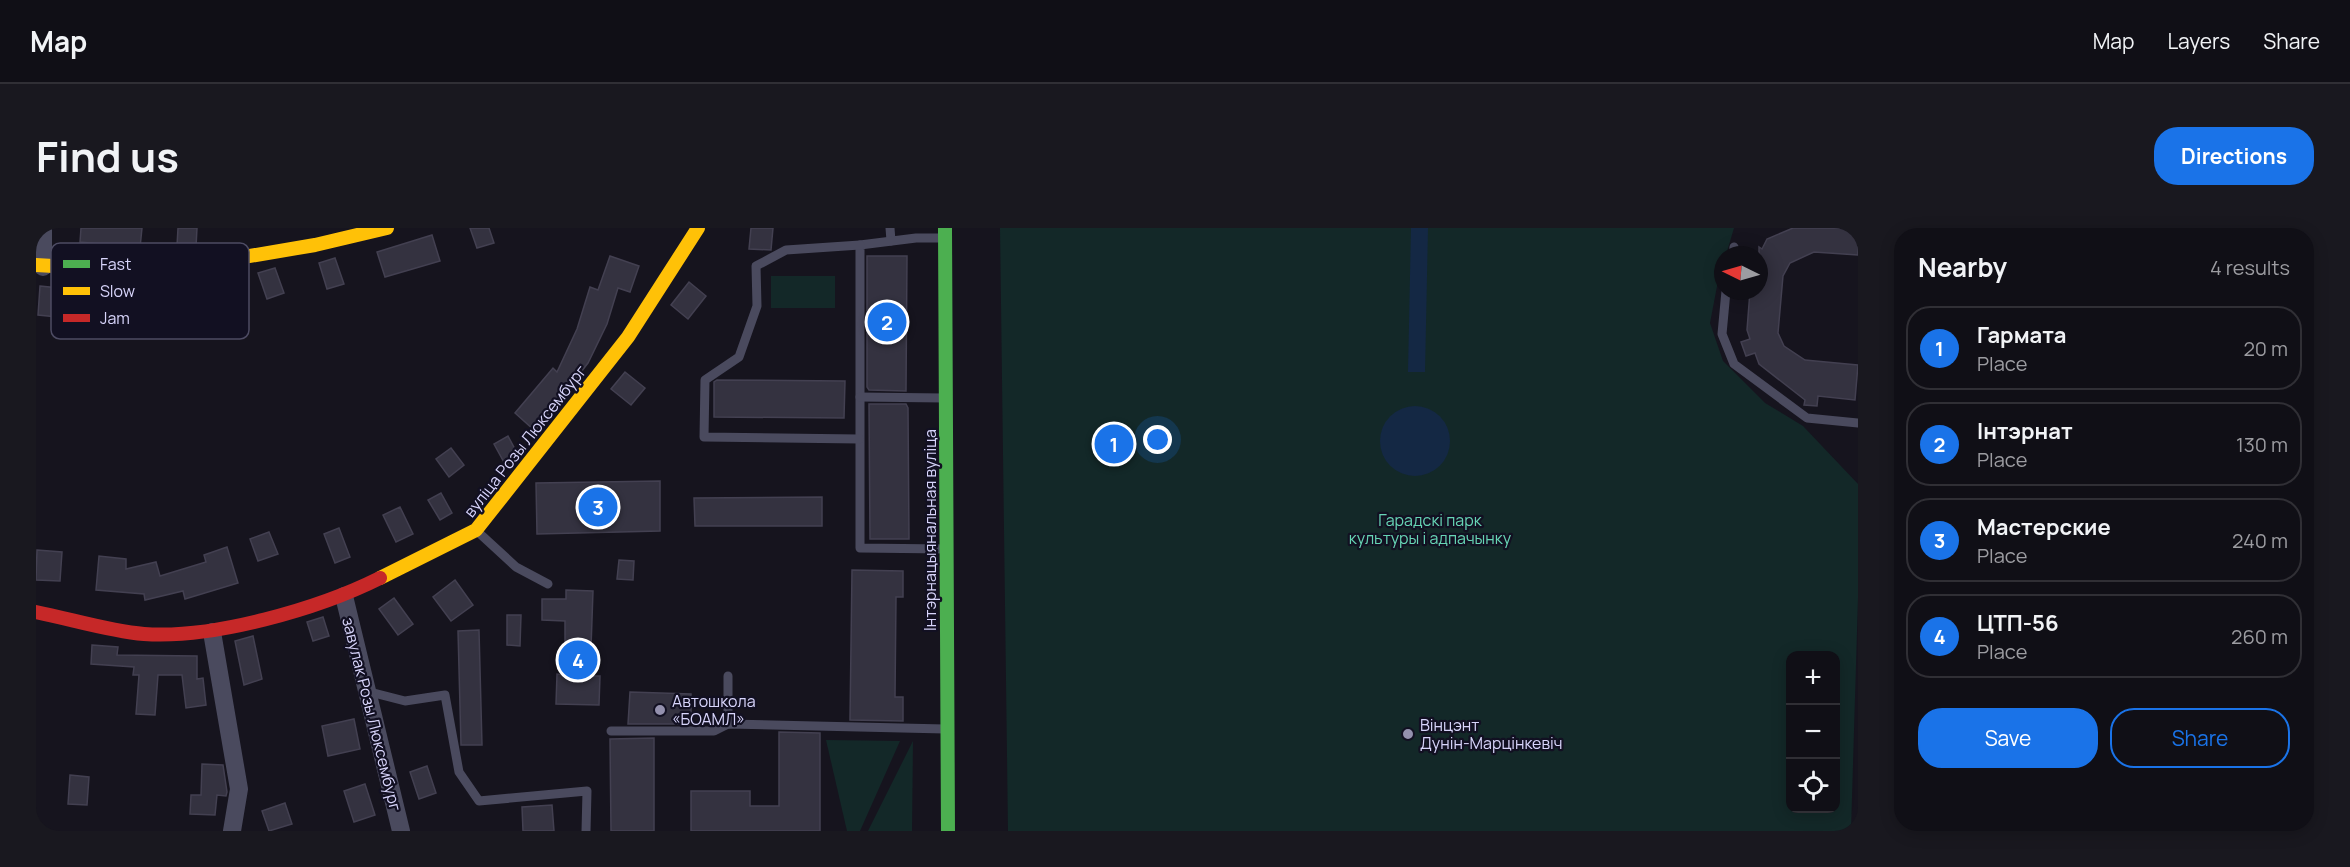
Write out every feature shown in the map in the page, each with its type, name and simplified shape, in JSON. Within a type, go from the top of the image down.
[{"type":"street","points":[[39,266],[43,228]]},
{"type":"street","points":[[249,256],[315,245],[387,228]]},
{"type":"street","name":"вуліца Розы Люксембург","points":[[36,612],[144,634],[212,632],[344,596],[476,530],[628,337],[698,228]]},
{"type":"street","name":"Інтэрнацыянальная вуліца","points":[[946,233],[948,831]]},
{"type":"street","name":"завулак Розы Люксембург","points":[[344,596],[401,831]]},
{"type":"street","points":[[212,632],[239,789],[236,828]]},
{"type":"lane","points":[[890,228],[891,241]]},
{"type":"lane","points":[[859,439],[704,437],[705,380],[739,357],[757,306],[756,266],[786,250],[860,245],[946,233]]},
{"type":"lane","points":[[860,245],[860,548],[947,549]]},
{"type":"lane","points":[[1725,300],[1722,334],[1734,364],[1807,418],[1858,423]]},
{"type":"lane","points":[[860,398],[946,398]]},
{"type":"lane","points":[[476,530],[516,567],[548,584]]},
{"type":"lane","points":[[728,676],[728,724]]},
{"type":"lane","points":[[366,691],[405,701],[445,695],[459,772],[479,801],[587,791],[586,831]]},
{"type":"lane","points":[[611,731],[714,731],[728,724],[948,729]]},
{"type":"green space","name":"Гарадскі парк культуры і адпачынку","points":[[1000,228],[1734,228],[1729,246],[1714,246],[1714,300],[1710,323],[1723,361],[1765,403],[1803,426],[1858,484],[1858,598],[1851,831],[1008,831]]},
{"type":"green space","points":[[771,276],[835,276],[835,308],[771,308]]},
{"type":"green space","points":[[826,740],[900,741],[860,831],[847,831]]},
{"type":"green space","points":[[913,741],[912,831],[868,831]]},
{"type":"water","points":[[1411,228],[1428,228],[1425,372],[1408,372]]},
{"type":"water","points":[[1415,406],[1428,409],[1440,416],[1447,428],[1450,441],[1447,454],[1440,466],[1428,473],[1415,476],[1402,473],[1390,466],[1383,454],[1380,441],[1383,428],[1390,416],[1402,409]]},
{"type":"building","points":[[81,228],[142,228],[140,243],[80,242]]},
{"type":"building","points":[[178,228],[197,228],[196,243],[177,243]]},
{"type":"building","points":[[470,228],[489,228],[494,243],[477,248]]},
{"type":"building","points":[[751,228],[773,228],[771,250],[749,249]]},
{"type":"building","points":[[1793,228],[1858,228],[1858,255],[1814,252],[1790,263],[1783,276],[1778,333],[1784,346],[1805,360],[1858,365],[1855,400],[1818,396],[1817,406],[1804,405],[1805,400],[1759,364],[1755,353],[1746,356],[1741,342],[1750,339],[1747,330],[1749,300],[1768,300],[1768,246],[1764,246],[1767,239]]},
{"type":"building","points":[[432,235],[440,261],[385,277],[377,252]]},
{"type":"building","points":[[610,256],[639,266],[630,292],[618,288],[607,324],[588,363],[535,431],[515,413],[553,368],[557,372],[577,329],[590,287],[598,290]]},
{"type":"building","points":[[867,256],[907,256],[906,391],[869,390],[867,387]]},
{"type":"building","points":[[335,258],[344,284],[327,289],[319,263]]},
{"type":"building","points":[[275,268],[284,293],[267,299],[258,273]]},
{"type":"building","points":[[689,282],[706,296],[688,319],[671,305]]},
{"type":"building","points":[[40,286],[51,287],[51,316],[38,315]]},
{"type":"building","points":[[625,372],[645,388],[631,405],[611,389]]},
{"type":"building","points":[[717,380],[845,381],[844,418],[714,417],[714,382]]},
{"type":"building","points":[[869,404],[906,404],[908,408],[909,539],[870,539]]},
{"type":"building","points":[[508,436],[517,453],[506,466],[494,444]]},
{"type":"building","points":[[451,448],[464,465],[449,477],[436,459]]},
{"type":"building","points":[[660,481],[660,531],[537,534],[536,483]]},
{"type":"building","points":[[441,493],[452,513],[440,520],[428,500]]},
{"type":"building","points":[[822,497],[822,526],[695,526],[694,498]]},
{"type":"building","points":[[400,507],[413,534],[396,542],[383,515]]},
{"type":"building","points":[[339,528],[350,557],[335,563],[324,534]]},
{"type":"building","points":[[269,532],[278,554],[258,561],[250,539]]},
{"type":"building","points":[[227,547],[238,583],[185,599],[183,591],[145,600],[144,594],[96,590],[99,556],[126,559],[126,569],[156,562],[160,576],[206,562],[204,555]]},
{"type":"building","points":[[37,550],[62,552],[60,581],[36,580]]},
{"type":"building","points":[[619,560],[634,561],[633,580],[617,579]]},
{"type":"building","points":[[852,570],[903,571],[903,597],[896,597],[895,697],[903,697],[903,721],[850,720]]},
{"type":"building","points":[[455,580],[473,605],[451,621],[433,597]]},
{"type":"building","points":[[566,590],[593,591],[590,676],[600,676],[599,705],[556,704],[557,674],[565,675],[565,621],[542,620],[542,599],[566,599]]},
{"type":"building","points":[[394,598],[413,624],[398,635],[379,609]]},
{"type":"building","points":[[507,615],[521,615],[520,646],[507,645]]},
{"type":"building","points":[[323,617],[329,636],[313,641],[307,622]]},
{"type":"building","points":[[479,630],[482,745],[461,745],[458,631]]},
{"type":"building","points":[[253,636],[262,679],[244,685],[235,641]]},
{"type":"building","points":[[92,645],[118,647],[117,655],[197,656],[197,679],[203,678],[206,705],[186,708],[182,675],[158,675],[155,715],[136,714],[139,675],[133,675],[134,667],[91,664]]},
{"type":"building","name":"Автошкола «БОАМЛ»","points":[[630,692],[691,694],[691,724],[628,724]]},
{"type":"building","points":[[354,719],[360,749],[328,756],[322,726]]},
{"type":"building","points":[[779,732],[820,733],[820,831],[691,831],[691,791],[750,791],[750,806],[779,806]]},
{"type":"building","points":[[654,738],[654,831],[611,831],[610,739]]},
{"type":"building","points":[[202,764],[223,765],[227,792],[226,796],[217,795],[215,815],[190,814],[191,795],[201,795]]},
{"type":"building","points":[[427,766],[436,793],[419,799],[410,772]]},
{"type":"building","points":[[70,775],[89,777],[87,805],[68,804]]},
{"type":"building","points":[[365,784],[375,815],[354,822],[344,791]]},
{"type":"building","points":[[285,803],[292,824],[269,831],[262,811]]},
{"type":"building","points":[[552,805],[554,831],[523,831],[522,807]]},
{"type":"traffic: fast","points":[[945,228],[948,831]]},
{"type":"traffic: slow","points":[[249,256],[315,245],[387,228]]},
{"type":"traffic: slow","points":[[380,578],[476,530],[628,337],[698,228]]},
{"type":"traffic: slow","points":[[36,265],[51,266]]},
{"type":"traffic: jam","points":[[36,612],[104,628],[144,634],[201,632],[265,620],[296,611],[327,601],[380,578]]},
{"type":"place","name":"Інтэрнат","points":[[887,322]]},
{"type":"place","name":"Гармата","points":[[1114,444]]},
{"type":"place","name":"Мастерские","points":[[598,507]]},
{"type":"place","name":"ЦТП-56","points":[[578,660]]},
{"type":"place","name":"Автошкола «БОАМЛ»","points":[[660,710]]},
{"type":"place","name":"Вінцэнт Дунін-Марцінкевіч","points":[[1408,734]]}]
